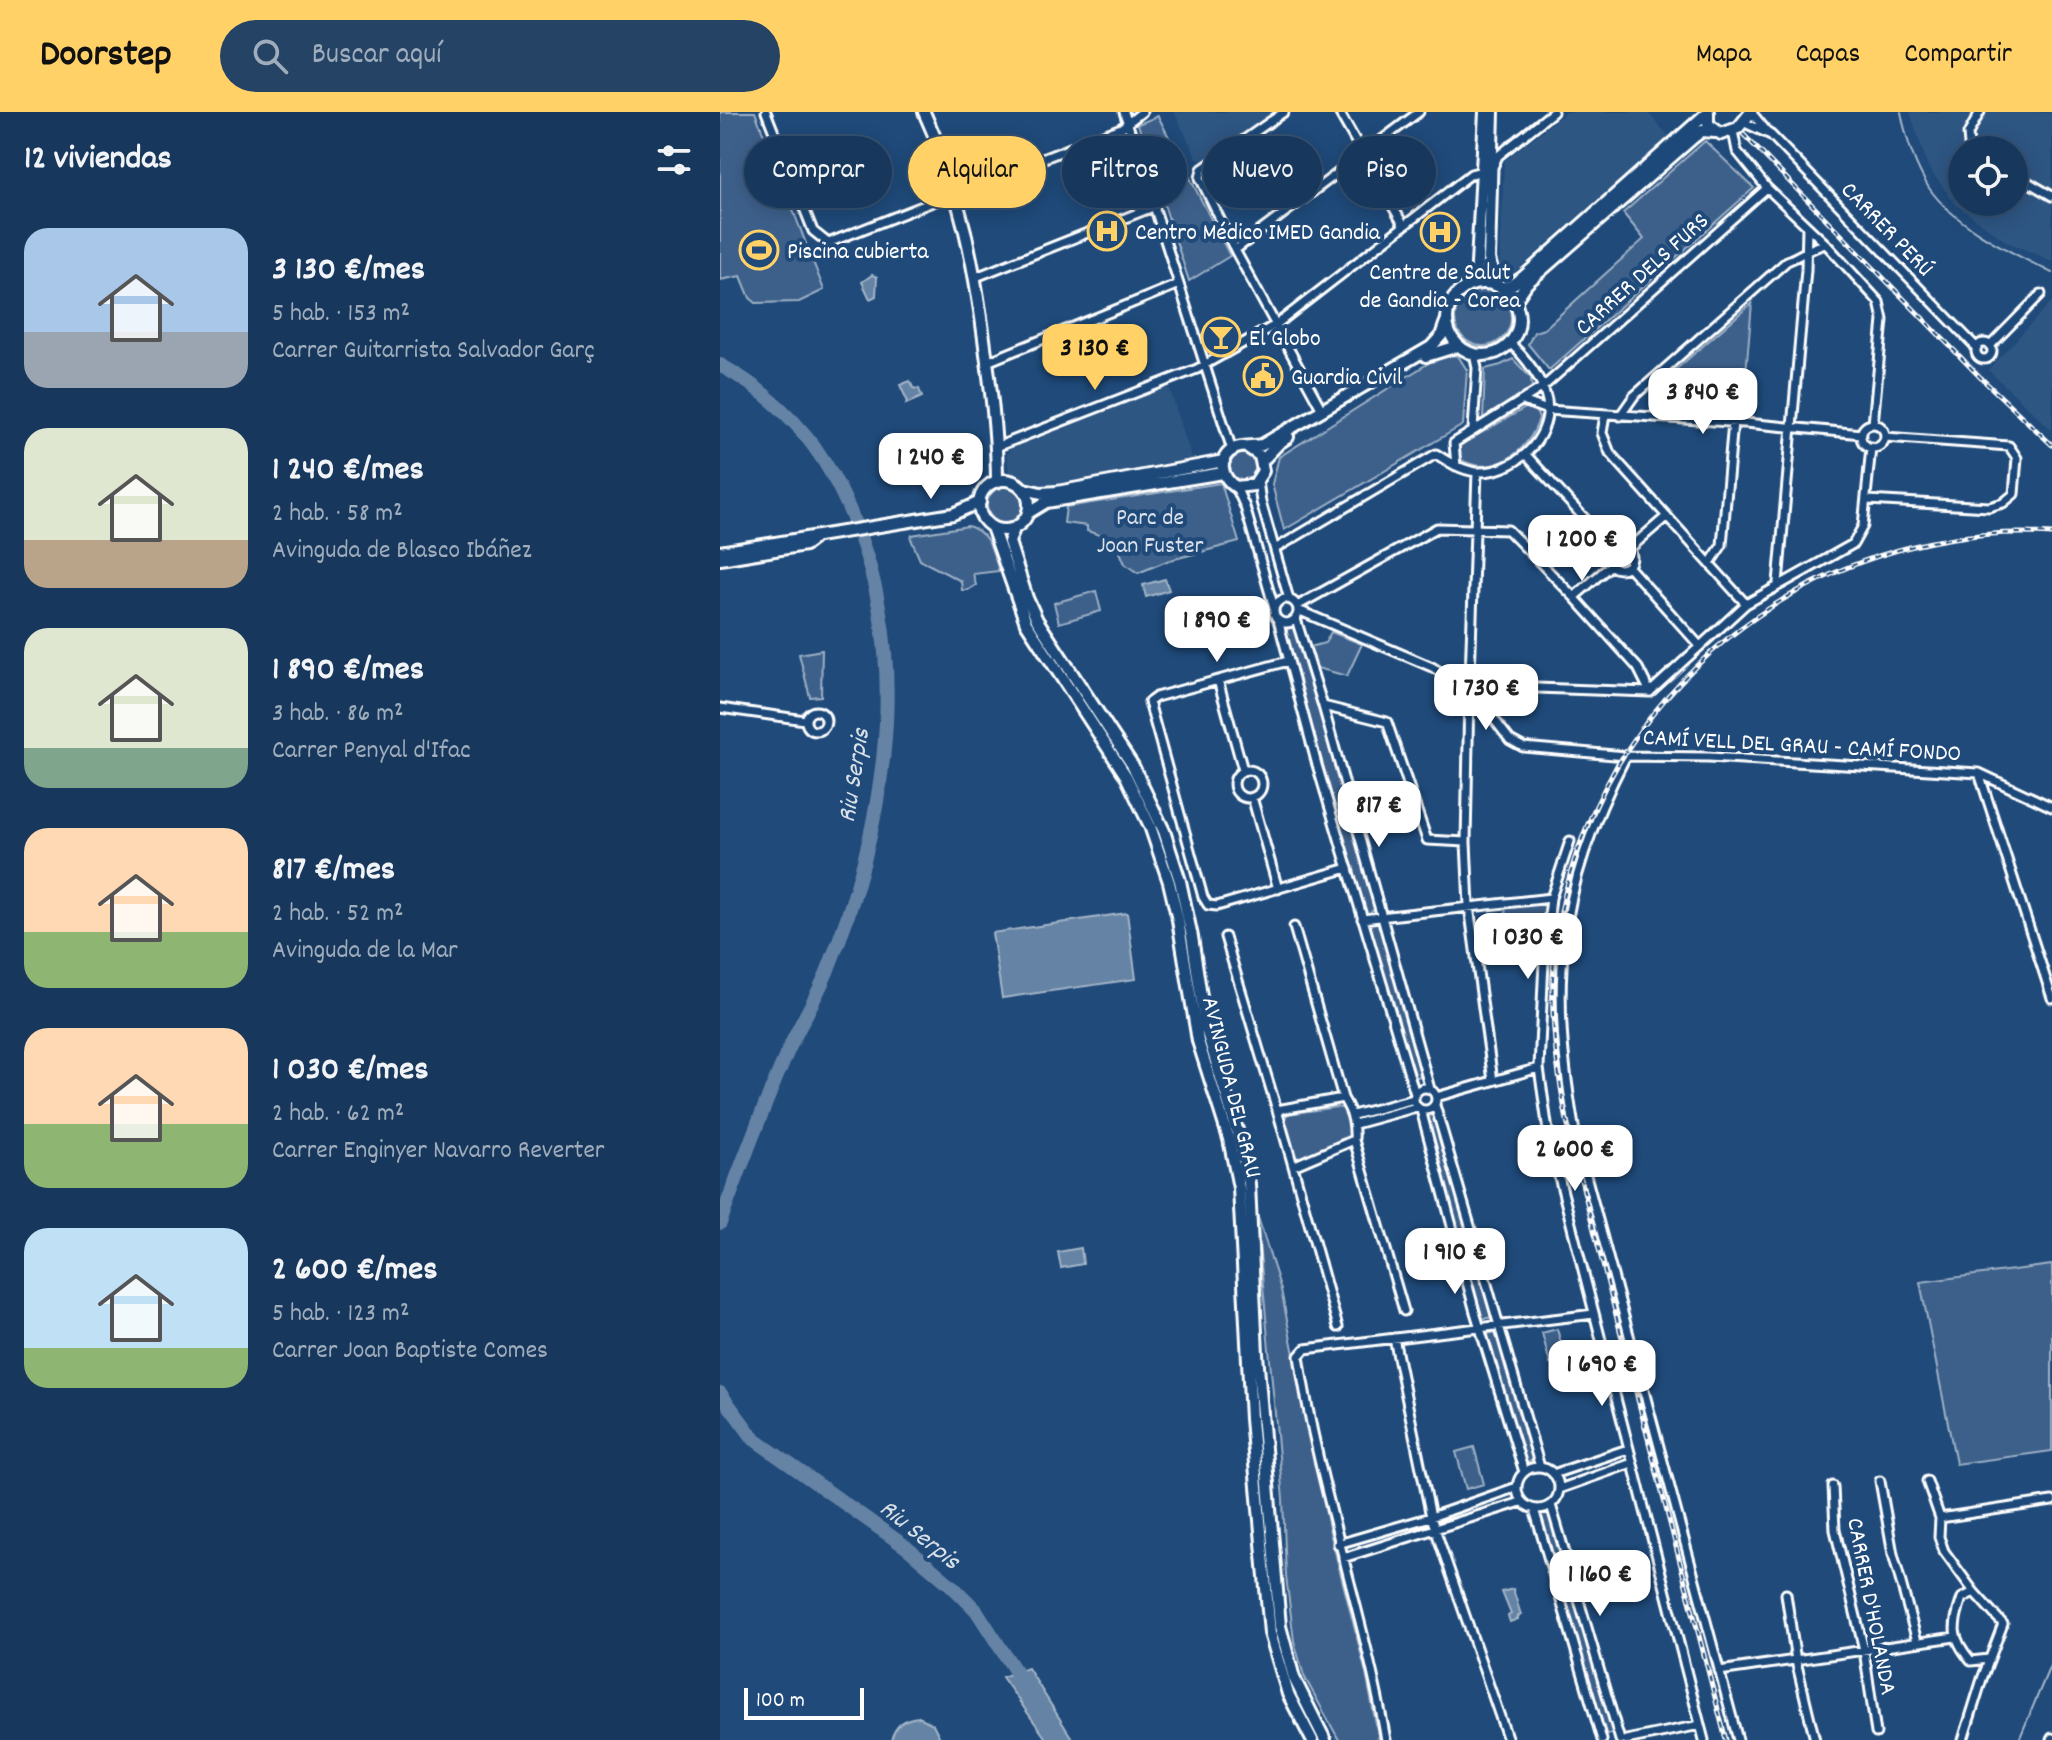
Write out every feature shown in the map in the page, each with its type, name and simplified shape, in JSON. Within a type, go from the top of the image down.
[{"type":"main road","points":[[1446,322],[1458,346],[1474,354],[1493,354],[1510,343],[1519,323],[1515,301],[1499,286],[1489,259],[1485,112]]},
{"type":"main road","points":[[1476,283],[1493,112]]},
{"type":"main road","points":[[1515,301],[1527,283],[1694,137],[1702,131],[1723,132],[1743,122],[1751,112]]},
{"type":"main road","points":[[926,113],[935,136]]},
{"type":"main road","points":[[1707,113],[1708,124],[1723,132]]},
{"type":"main road","points":[[1247,447],[1257,452],[1263,471],[1258,481],[1248,487],[1236,487],[1223,473],[1224,461],[1232,450],[1247,447],[1262,445],[1431,347],[1441,336],[1454,295],[1463,287],[1476,283],[1510,286],[1522,278],[1707,113]]},
{"type":"main road","points":[[960,208],[976,277],[996,447],[997,482]]},
{"type":"main road","points":[[1262,461],[1279,443],[1434,351],[1458,346]]},
{"type":"main road","points":[[990,526],[983,517],[980,502],[985,489],[997,482],[1014,482],[1024,489],[1041,493],[1057,492],[1224,461]]},
{"type":"main road","points":[[1028,513],[1046,502],[1223,473]]},
{"type":"main road","points":[[956,513],[1000,530],[1014,529],[1028,513],[1028,496],[1024,489]]},
{"type":"main road","points":[[720,552],[956,513],[980,502]]},
{"type":"main road","name":"AVINGUDA DEL GRAU","points":[[990,526],[1026,623],[1126,776],[1153,835],[1169,882],[1198,1041],[1229,1139],[1239,1188],[1254,1463],[1270,1633],[1288,1694],[1312,1740]]},
{"type":"main road","name":"AVINGUDA DEL GRAU","points":[[1014,529],[1009,542],[1037,620],[1133,766],[1164,831],[1184,897],[1206,1029],[1241,1143],[1249,1184],[1257,1354],[1280,1626],[1294,1678],[1325,1740]]},
{"type":"main road","points":[[720,559],[805,545],[813,539]]},
{"type":"street","points":[[766,112],[813,231],[828,243],[920,208]]},
{"type":"street","points":[[1124,112],[1132,136]]},
{"type":"street","points":[[1046,158],[1128,124],[1142,112]]},
{"type":"street","points":[[1284,112],[1202,169],[1201,182],[1322,410]]},
{"type":"street","points":[[1339,112],[1352,136]]},
{"type":"street","points":[[1388,136],[1419,112]]},
{"type":"street","points":[[996,447],[1205,365],[1277,324],[1471,174],[1486,173],[1498,156],[1553,112]]},
{"type":"street","name":"CARRER PERÚ","points":[[1751,112],[1977,348]]},
{"type":"street","points":[[1968,136],[1980,112]]},
{"type":"street","name":"CARRER PERÚ","points":[[1743,122],[1771,135]]},
{"type":"street","points":[[1723,132],[1767,188],[1874,295],[1882,311],[1873,424]]},
{"type":"street","points":[[1235,250],[1338,174]]},
{"type":"street","points":[[2028,182],[2052,196]]},
{"type":"street","name":"CARRER DELS FURS","points":[[1436,454],[1543,387],[1767,188]]},
{"type":"street","points":[[976,277],[1150,208]]},
{"type":"street","points":[[1153,208],[1232,450]]},
{"type":"street","points":[[1394,208],[1404,226]]},
{"type":"street","points":[[1778,583],[1806,270],[1807,227]]},
{"type":"street","points":[[1620,416],[1634,396],[1787,261],[1805,255],[1817,245],[1826,244]]},
{"type":"street","points":[[987,362],[1179,284]]},
{"type":"street","points":[[1990,346],[2041,294]]},
{"type":"street","points":[[1275,549],[1436,454],[1456,466],[1477,472],[1500,469],[1526,455],[1540,433],[1547,410],[1543,387],[1510,343]]},
{"type":"street","points":[[1983,343],[1990,346],[1991,353],[1984,358],[1978,355],[1977,348],[1983,343]]},
{"type":"street","points":[[1473,429],[1477,368],[1474,354]]},
{"type":"street","points":[[1523,401],[1547,410],[1862,434]]},
{"type":"street","points":[[1605,415],[1604,444],[1746,604]]},
{"type":"street","points":[[1710,563],[1722,545],[1733,422]]},
{"type":"street","points":[[1873,424],[1880,426],[1885,437],[1879,446],[1871,447],[1865,444],[1862,434],[1867,426],[1873,424]]},
{"type":"street","points":[[1867,500],[1989,507],[2003,503],[2014,494],[2017,458],[2009,446],[1885,437]]},
{"type":"street","points":[[1454,443],[1456,466]]},
{"type":"street","points":[[1465,680],[1477,688],[1497,686],[1650,692],[1746,604],[1778,583],[1853,544],[1863,526],[1871,447]]},
{"type":"street","points":[[1526,455],[1612,548]]},
{"type":"street","points":[[1465,680],[1477,472]]},
{"type":"street","points":[[1258,481],[1289,599],[1298,608],[1454,678],[1465,680],[1477,688],[1483,704]]},
{"type":"street","points":[[1236,487],[1244,503],[1479,1327],[1524,1472],[1517,1487],[1521,1502],[1534,1509],[1551,1505]]},
{"type":"street","points":[[1629,549],[1667,516]]},
{"type":"street","points":[[1540,1467],[1296,619],[1298,608],[1437,528],[1508,530],[1638,668],[1650,692]]},
{"type":"street","points":[[1620,545],[1629,549],[1632,559],[1628,566],[1620,569],[1611,565],[1608,555],[1612,548],[1620,545]]},
{"type":"street","points":[[1574,597],[1611,565]]},
{"type":"street","points":[[1628,566],[1699,645]]},
{"type":"street","points":[[1274,608],[1278,602],[1289,599]]},
{"type":"street","points":[[1278,620],[1285,624],[1296,619]]},
{"type":"street","points":[[1288,661],[1156,697],[1148,706],[1203,897],[1208,905],[1214,907],[1348,868]]},
{"type":"street","points":[[1218,680],[1243,770]]},
{"type":"street","points":[[1483,704],[1489,692],[1497,686]]},
{"type":"street","points":[[1477,688],[1466,842],[1469,906],[1493,1081]]},
{"type":"street","name":"CAMÍ VELL DEL GRAU - CAMÍ FONDO","points":[[1483,704],[1513,743],[1523,747],[1626,756],[1709,757],[1979,773],[2052,998]]},
{"type":"street","points":[[1323,706],[1387,722],[1427,840],[1466,842]]},
{"type":"street","points":[[720,708],[805,720]]},
{"type":"street","points":[[1626,756],[1594,820],[1565,929],[1560,971],[1561,1030],[1569,1099],[1580,1154],[1738,1740]]},
{"type":"street","points":[[1243,770],[1257,773],[1261,781],[1260,791],[1252,797],[1239,795],[1234,787],[1235,777],[1243,770]]},
{"type":"street","points":[[1979,773],[2052,807]]},
{"type":"street","points":[[1252,797],[1278,889]]},
{"type":"street","points":[[1570,841],[1551,898],[1544,961],[1539,1068],[1549,1138],[1704,1740]]},
{"type":"street","points":[[1362,919],[1551,898]]},
{"type":"street","points":[[1294,927],[1343,1098],[1354,1120],[1354,1140],[1404,1311]]},
{"type":"street","points":[[1225,937],[1338,1327]]},
{"type":"street","points":[[1354,1120],[1417,1102],[1431,1109],[1436,1101],[1539,1068]]},
{"type":"street","points":[[1417,1102],[1421,1089],[1430,1089]]},
{"type":"street","points":[[1277,1110],[1343,1098]]},
{"type":"street","points":[[1293,1166],[1354,1140]]},
{"type":"street","points":[[1386,1740],[1375,1676],[1316,1451],[1299,1356],[1305,1349],[1594,1314]]},
{"type":"street","points":[[1394,1338],[1431,1517],[1508,1740]]},
{"type":"street","points":[[1553,1474],[1628,1449]]},
{"type":"street","points":[[1632,1463],[1559,1489],[1551,1505],[1623,1740],[1700,1725]]},
{"type":"street","points":[[1524,1472],[1540,1467],[1553,1474],[1559,1489]]},
{"type":"street","points":[[1880,1481],[1893,1554],[1917,1641]]},
{"type":"street","points":[[1927,1481],[1940,1518],[1939,1537],[1944,1551],[1964,1581],[2003,1624],[1963,1740]]},
{"type":"street","name":"CARRER D'HOLANDA","points":[[1833,1486],[1835,1530],[1864,1650],[1876,1733]]},
{"type":"street","points":[[1338,1544],[1431,1517],[1517,1487]]},
{"type":"street","points":[[1940,1518],[2052,1501]]},
{"type":"street","points":[[1343,1558],[1521,1502]]},
{"type":"street","points":[[1534,1509],[1602,1740]]},
{"type":"street","points":[[1964,1581],[1955,1637],[1957,1645],[1982,1679]]},
{"type":"street","points":[[1962,1598],[1974,1592]]},
{"type":"street","points":[[1786,1594],[1796,1661],[1815,1740]]},
{"type":"street","points":[[1719,1671],[1955,1637]]},
{"type":"street","points":[[1971,1661],[1989,1659]]},
{"type":"shaded area","points":[[1174,112],[1273,112],[1238,136],[1203,136],[1203,160],[1197,158]]},
{"type":"shaded area","points":[[1566,112],[1647,112],[1669,136],[1514,273],[1504,274],[1500,264],[1504,161]]},
{"type":"shaded area","points":[[1910,112],[2052,112],[2052,261],[2007,242],[1971,216],[2028,216],[2028,136],[1948,136],[1948,194],[1928,167]]},
{"type":"shaded area","points":[[872,275],[877,277],[876,296],[870,299],[862,282]]},
{"type":"shaded area","points":[[2052,301],[2052,430],[1988,370]]},
{"type":"shaded area","points":[[910,381],[922,397],[906,404],[900,385]]},
{"type":"shaded area","points":[[1169,387],[1192,459],[1044,486],[1035,485],[1009,472],[1007,454],[1010,449]]},
{"type":"shaded area","points":[[1165,579],[1169,590],[1146,597],[1143,585]]},
{"type":"shaded area","points":[[1127,913],[1136,979],[1002,998],[992,933]]},
{"type":"shaded area","points":[[1081,1248],[1083,1264],[1061,1268],[1058,1252]]},
{"type":"shaded area","points":[[1513,1589],[1521,1615],[1510,1622],[1508,1616],[1511,1614],[1502,1592]]},
{"type":"shaded area","points":[[1028,1668],[1073,1740],[1047,1740],[1002,1677]]},
{"type":"shaded area","points":[[919,1717],[933,1724],[941,1740],[891,1740],[901,1723]]},
{"type":"green space","points":[[720,112],[755,112],[764,136],[744,136],[744,208],[792,208],[824,290],[799,302],[756,303],[750,298],[741,276],[720,280]]},
{"type":"green space","points":[[1158,116],[1168,136],[1142,136],[1138,124]]},
{"type":"green space","points":[[1705,141],[1754,188],[1549,370],[1528,344],[1534,332],[1544,329],[1644,239],[1623,213]]},
{"type":"green space","points":[[1187,172],[1230,256],[1189,281],[1165,208],[1187,208]]},
{"type":"green space","points":[[1483,290],[1503,298],[1511,318],[1503,338],[1483,346],[1463,338],[1455,318],[1463,298]]},
{"type":"green space","points":[[1752,303],[1745,385],[1665,379]]},
{"type":"green space","points":[[1443,354],[1458,356],[1467,370],[1463,425],[1284,530],[1272,484],[1279,457]]},
{"type":"green space","points":[[1513,359],[1531,378],[1532,389],[1483,419],[1485,369]]},
{"type":"green space","points":[[1527,407],[1534,408],[1539,418],[1528,441],[1519,451],[1497,464],[1485,466],[1460,459],[1458,449],[1462,444]]},
{"type":"green space","points":[[1243,454],[1252,458],[1256,467],[1252,476],[1243,480],[1234,476],[1230,467],[1234,458]]},
{"type":"green space","name":"Parc de Joan Fuster","points":[[1221,483],[1239,542],[1167,561],[1138,573],[1125,564],[1115,540],[1087,531],[1087,526],[1064,523],[1066,507]]},
{"type":"green space","points":[[1005,487],[1018,492],[1023,505],[1018,518],[1005,523],[992,518],[987,505],[992,492]]},
{"type":"green space","points":[[968,526],[986,538],[999,571],[973,574],[976,585],[962,590],[961,581],[920,560],[911,539],[912,535]]},
{"type":"green space","points":[[1096,591],[1101,611],[1059,623],[1054,603]]},
{"type":"green space","points":[[1294,626],[1376,908],[1369,913],[1365,912],[1285,631]]},
{"type":"green space","points":[[1331,632],[1362,644],[1347,676],[1317,668],[1310,647],[1325,643]]},
{"type":"green space","points":[[822,650],[821,696],[810,697],[799,654]]},
{"type":"green space","points":[[1546,904],[1542,942],[1509,946],[1505,906]]},
{"type":"green space","points":[[1368,920],[1379,920],[1423,1075],[1414,1078],[1367,925]]},
{"type":"green space","points":[[1336,1107],[1346,1109],[1352,1134],[1298,1161],[1294,1159],[1282,1121],[1288,1114]]},
{"type":"green space","points":[[1433,1115],[1493,1317],[1483,1319],[1425,1117]]},
{"type":"green space","points":[[1256,1211],[1281,1290],[1329,1528],[1366,1673],[1379,1740],[1339,1740],[1304,1676],[1294,1641]]},
{"type":"green space","points":[[2052,1265],[2052,1451],[1956,1464],[1920,1282]]},
{"type":"green space","points":[[1557,1329],[1566,1360],[1550,1364],[1542,1333]]},
{"type":"green space","points":[[1497,1332],[1534,1460],[1525,1463],[1487,1334]]},
{"type":"green space","points":[[1474,1447],[1484,1484],[1466,1489],[1456,1452]]},
{"type":"green space","points":[[1548,1509],[1613,1733],[1603,1735],[1539,1512]]},
{"type":"waterway","points":[[1901,112],[1915,161],[1940,202],[1985,237],[2052,273]]},
{"type":"waterway","name":"Riu Serpis","points":[[720,365],[768,397],[788,416],[806,436],[836,481],[859,534],[875,588],[884,643],[887,699],[884,755],[875,811],[863,866],[846,920],[827,972],[769,1095],[720,1223]]},
{"type":"waterway","name":"Riu Serpis","points":[[720,1393],[754,1439],[906,1547],[952,1586],[976,1610],[1025,1686]]},
{"type":"waterway","points":[[2019,1740],[2052,1661]]},
{"type":"railway","points":[[1743,134],[1981,378],[2052,445]]},
{"type":"railway","points":[[1726,1740],[1572,1145],[1562,1093],[1553,1014],[1554,961],[1557,934],[1579,848],[1616,768],[1666,698],[1728,638],[1799,591],[1878,556],[1963,537],[2052,534]]},
{"type":"place","name":"Centro Médico IMED Gandia","points":[[1107,231]]},
{"type":"place","name":"Centre de Salut de Gandia - Corea","points":[[1440,232]]},
{"type":"place","name":"Piscina cubierta","points":[[759,250]]},
{"type":"place","name":"El Globo","points":[[1221,337]]},
{"type":"place","name":"Guardia Civil","points":[[1263,376]]}]
